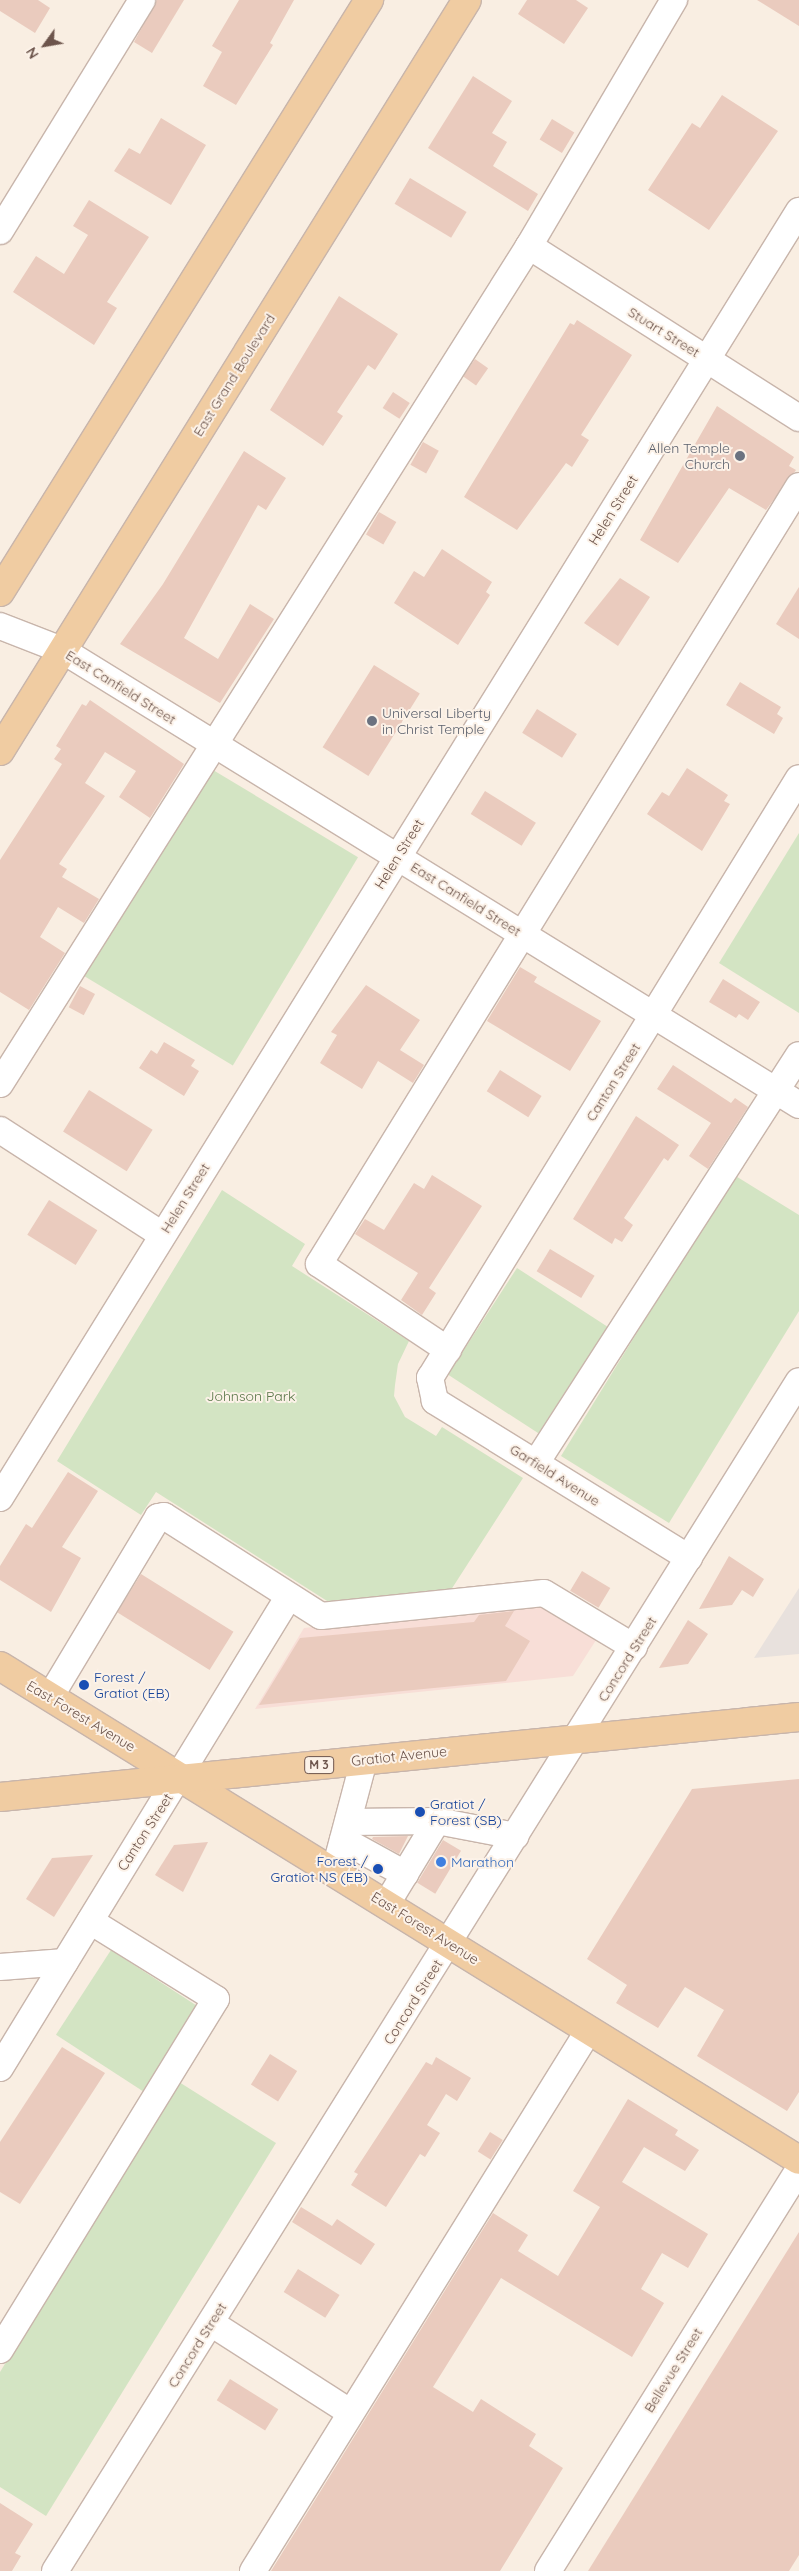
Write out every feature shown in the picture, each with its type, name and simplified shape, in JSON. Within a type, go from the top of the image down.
[{"type":"main road","points":[[0,592],[369,0]]},
{"type":"main road","name":"East Grand Boulevard","points":[[0,750],[468,0]]},
{"type":"main road","name":"East Forest Avenue","points":[[0,1666],[799,2160]]},
{"type":"main road","name":"Gratiot Avenue","points":[[0,1797],[799,1717]]},
{"type":"street","points":[[0,231],[142,0]]},
{"type":"street","points":[[0,1084],[212,742],[528,246],[674,0]]},
{"type":"street","name":"Helen Street","points":[[0,1498],[799,211]]},
{"type":"street","name":"Stuart Street","points":[[528,246],[799,418]]},
{"type":"street","points":[[448,1350],[319,1264],[521,933],[799,486]]},
{"type":"street","name":"East Canfield Street","points":[[0,626],[62,650],[799,1105]]},
{"type":"street","name":"Canton Street","points":[[430,1386],[448,1350],[799,778]]},
{"type":"street","points":[[536,1463],[799,1055]]},
{"type":"street","points":[[0,1130],[162,1235]]},
{"type":"street","name":"Concord Street","points":[[55,2571],[450,1944],[799,1381]]},
{"type":"street","name":"Garfield Avenue","points":[[430,1386],[435,1401],[689,1558]]},
{"type":"street","points":[[50,1697],[158,1517],[164,1516],[321,1616],[544,1593],[634,1646]]},
{"type":"street","name":"Canton Street","points":[[0,2068],[181,1778],[289,1596]]},
{"type":"street","points":[[334,1873],[364,1760]]},
{"type":"street","points":[[345,1831],[437,1821],[516,1836]]},
{"type":"street","points":[[386,1905],[437,1821]]},
{"type":"street","points":[[345,1831],[405,1874]]},
{"type":"street","points":[[0,2350],[216,1999],[90,1921]]},
{"type":"street","points":[[0,1967],[65,1962]]},
{"type":"street","points":[[253,2571],[589,2030]]},
{"type":"street","name":"Bellevue Street","points":[[548,2571],[799,2170]]},
{"type":"street","points":[[212,2323],[345,2409]]},
{"type":"shaded area","points":[[799,1588],[799,1654],[754,1658]]},
{"type":"shaded area","points":[[540,1601],[598,1637],[573,1676],[255,1709],[304,1628]]},
{"type":"green space","points":[[208,767],[358,857],[233,1065],[83,975]]},
{"type":"green space","points":[[799,833],[799,1013],[719,963]]},
{"type":"green space","points":[[734,1175],[799,1215],[799,1311],[669,1523],[561,1456]]},
{"type":"green space","name":"Johnson Park","points":[[222,1190],[305,1244],[292,1266],[409,1341],[398,1364],[394,1396],[405,1417],[436,1436],[442,1427],[523,1478],[449,1593],[335,1606],[156,1492],[141,1515],[57,1461]]},
{"type":"green space","points":[[517,1268],[608,1327],[538,1433],[448,1375]]},
{"type":"green space","points":[[111,1950],[200,2008],[145,2092],[56,2035]]},
{"type":"green space","points":[[179,2082],[276,2143],[46,2516],[0,2487],[0,2372]]},
{"type":"building","points":[[0,0],[38,0],[50,8],[35,33],[0,11]]},
{"type":"building","points":[[157,0],[184,0],[152,53],[134,42]]},
{"type":"building","points":[[239,0],[294,0],[270,43],[273,45],[236,105],[203,86],[222,52],[212,46]]},
{"type":"building","points":[[527,0],[576,0],[588,8],[564,44],[518,14]]},
{"type":"building","points":[[757,0],[799,0],[799,26]]},
{"type":"building","points":[[473,76],[512,101],[492,133],[507,142],[493,166],[538,194],[528,211],[428,148]]},
{"type":"building","points":[[722,95],[778,131],[709,230],[648,190],[692,123],[700,128]]},
{"type":"building","points":[[161,118],[206,145],[171,205],[114,171],[129,148],[140,154]]},
{"type":"building","points":[[552,119],[574,132],[562,153],[540,140]]},
{"type":"building","points":[[410,178],[467,212],[451,238],[395,204]]},
{"type":"building","points":[[89,200],[149,237],[107,302],[117,308],[94,345],[13,292],[36,256],[64,274],[88,235],[73,226]]},
{"type":"building","points":[[339,296],[398,334],[375,370],[368,365],[337,412],[343,416],[323,446],[270,410]]},
{"type":"building","points":[[577,320],[632,355],[581,435],[589,440],[572,467],[566,463],[517,530],[464,497],[570,323],[574,325]]},
{"type":"building","points":[[475,359],[488,368],[476,385],[463,376]]},
{"type":"building","points":[[393,392],[410,403],[399,419],[383,408]]},
{"type":"building","points":[[717,406],[794,457],[789,466],[796,470],[766,510],[729,488],[678,563],[640,540]]},
{"type":"building","points":[[423,442],[439,451],[426,473],[410,465]]},
{"type":"building","points":[[244,451],[286,478],[266,510],[258,505],[184,638],[218,659],[250,604],[274,619],[220,703],[120,644],[163,584]]},
{"type":"building","points":[[379,512],[396,522],[383,545],[366,535]]},
{"type":"building","points":[[442,549],[492,582],[486,592],[490,595],[458,645],[394,603],[414,571],[424,577]]},
{"type":"building","points":[[620,578],[650,597],[618,646],[584,623]]},
{"type":"building","points":[[799,587],[799,639],[776,624]]},
{"type":"building","name":"Universal Liberty in Christ Temple","points":[[374,665],[420,694],[368,776],[323,747]]},
{"type":"building","points":[[740,682],[781,707],[777,714],[783,718],[774,734],[726,705]]},
{"type":"building","points":[[90,700],[184,764],[150,818],[119,797],[136,771],[105,752],[85,783],[105,796],[59,864],[67,869],[62,877],[99,899],[84,923],[58,907],[40,937],[65,953],[29,1010],[0,992],[0,860],[62,764],[54,759],[61,749],[56,746],[82,704],[86,706]]},
{"type":"building","points":[[537,709],[577,734],[562,758],[522,733]]},
{"type":"building","points":[[687,768],[728,795],[724,801],[730,804],[702,851],[647,814],[662,792],[669,796]]},
{"type":"building","points":[[485,791],[536,823],[522,846],[471,814]]},
{"type":"building","points":[[520,967],[537,977],[534,982],[601,1021],[570,1071],[487,1021]]},
{"type":"building","points":[[723,979],[760,1002],[748,1020],[739,1014],[736,1018],[709,1002]]},
{"type":"building","points":[[366,985],[420,1020],[400,1050],[424,1065],[413,1083],[378,1061],[362,1089],[320,1063],[337,1035],[331,1032]]},
{"type":"building","points":[[80,986],[95,994],[84,1015],[69,1007]]},
{"type":"building","points":[[164,1042],[195,1060],[191,1066],[199,1071],[184,1096],[139,1068],[151,1050],[157,1054]]},
{"type":"building","points":[[673,1065],[731,1103],[735,1098],[748,1107],[708,1169],[689,1156],[711,1123],[657,1089]]},
{"type":"building","points":[[500,1070],[542,1096],[528,1117],[487,1091]]},
{"type":"building","points":[[89,1090],[153,1130],[127,1171],[63,1132]]},
{"type":"building","points":[[636,1116],[679,1145],[668,1161],[664,1158],[624,1218],[633,1225],[622,1242],[615,1238],[612,1244],[573,1219]]},
{"type":"building","points":[[432,1175],[482,1206],[429,1288],[436,1293],[422,1315],[401,1300],[418,1273],[355,1234],[365,1219],[384,1230],[414,1183],[424,1189]]},
{"type":"building","points":[[49,1200],[97,1230],[76,1265],[27,1235]]},
{"type":"building","points":[[550,1249],[595,1276],[581,1298],[537,1271]]},
{"type":"building","points":[[68,1472],[98,1491],[62,1547],[81,1558],[51,1612],[0,1580],[0,1566],[26,1524],[32,1528]]},
{"type":"building","points":[[729,1556],[764,1579],[753,1597],[742,1590],[732,1605],[699,1609]]},
{"type":"building","points":[[582,1571],[610,1588],[598,1608],[570,1591]]},
{"type":"building","points":[[141,1574],[233,1632],[210,1670],[117,1612]]},
{"type":"building","points":[[514,1611],[505,1626],[530,1641],[506,1681],[259,1705],[300,1638],[474,1622],[479,1615]]},
{"type":"building","points":[[688,1620],[708,1634],[688,1664],[659,1668]]},
{"type":"building","points":[[799,1779],[799,2092],[787,2111],[697,2056],[724,2010],[685,1987],[658,2028],[616,2003],[627,1985],[587,1959],[692,1789]]},
{"type":"building","points":[[408,1836],[399,1854],[372,1839],[373,1837]]},
{"type":"building","points":[[443,1840],[461,1851],[435,1894],[417,1883]]},
{"type":"building","points":[[208,1842],[183,1892],[155,1875],[174,1845]]},
{"type":"building","points":[[93,1855],[54,1917],[26,1899],[52,1858]]},
{"type":"building","points":[[62,2047],[105,2073],[20,2204],[0,2192],[0,2142]]},
{"type":"building","points":[[270,2054],[297,2071],[278,2101],[251,2085]]},
{"type":"building","points":[[436,2057],[471,2078],[457,2101],[446,2094],[427,2125],[440,2133],[425,2157],[420,2154],[386,2207],[351,2185],[358,2174],[354,2172],[426,2062],[432,2065]]},
{"type":"building","points":[[628,2099],[678,2130],[675,2135],[699,2150],[685,2171],[644,2147],[622,2182],[708,2234],[688,2268],[662,2253],[641,2289],[664,2303],[632,2357],[501,2278],[433,2387],[473,2412],[481,2399],[536,2434],[529,2446],[563,2468],[500,2571],[271,2571],[493,2213],[528,2235],[518,2251],[558,2276],[600,2207],[573,2191]]},
{"type":"building","points":[[490,2132],[503,2140],[491,2159],[478,2152]]},
{"type":"building","points":[[301,2207],[332,2226],[337,2219],[375,2244],[361,2265],[292,2222]]},
{"type":"building","points":[[799,2232],[799,2555],[789,2571],[588,2571]]},
{"type":"building","points":[[298,2269],[340,2295],[325,2318],[284,2292]]},
{"type":"building","points":[[230,2379],[278,2409],[265,2430],[217,2400]]},
{"type":"building","points":[[0,2503],[33,2524],[15,2553],[21,2556],[12,2571],[0,2571]]},
{"type":"place","name":"Allen Temple Church","points":[[740,456]]},
{"type":"place","name":"Universal Liberty in Christ Temple","points":[[372,721]]},
{"type":"place","name":"Forest / Gratiot (EB)","points":[[84,1685]]},
{"type":"place","name":"Gratiot / Forest (SB)","points":[[420,1812]]},
{"type":"place","name":"Marathon","points":[[441,1862]]},
{"type":"place","name":"Forest / Gratiot NS (EB)","points":[[378,1869]]}]
